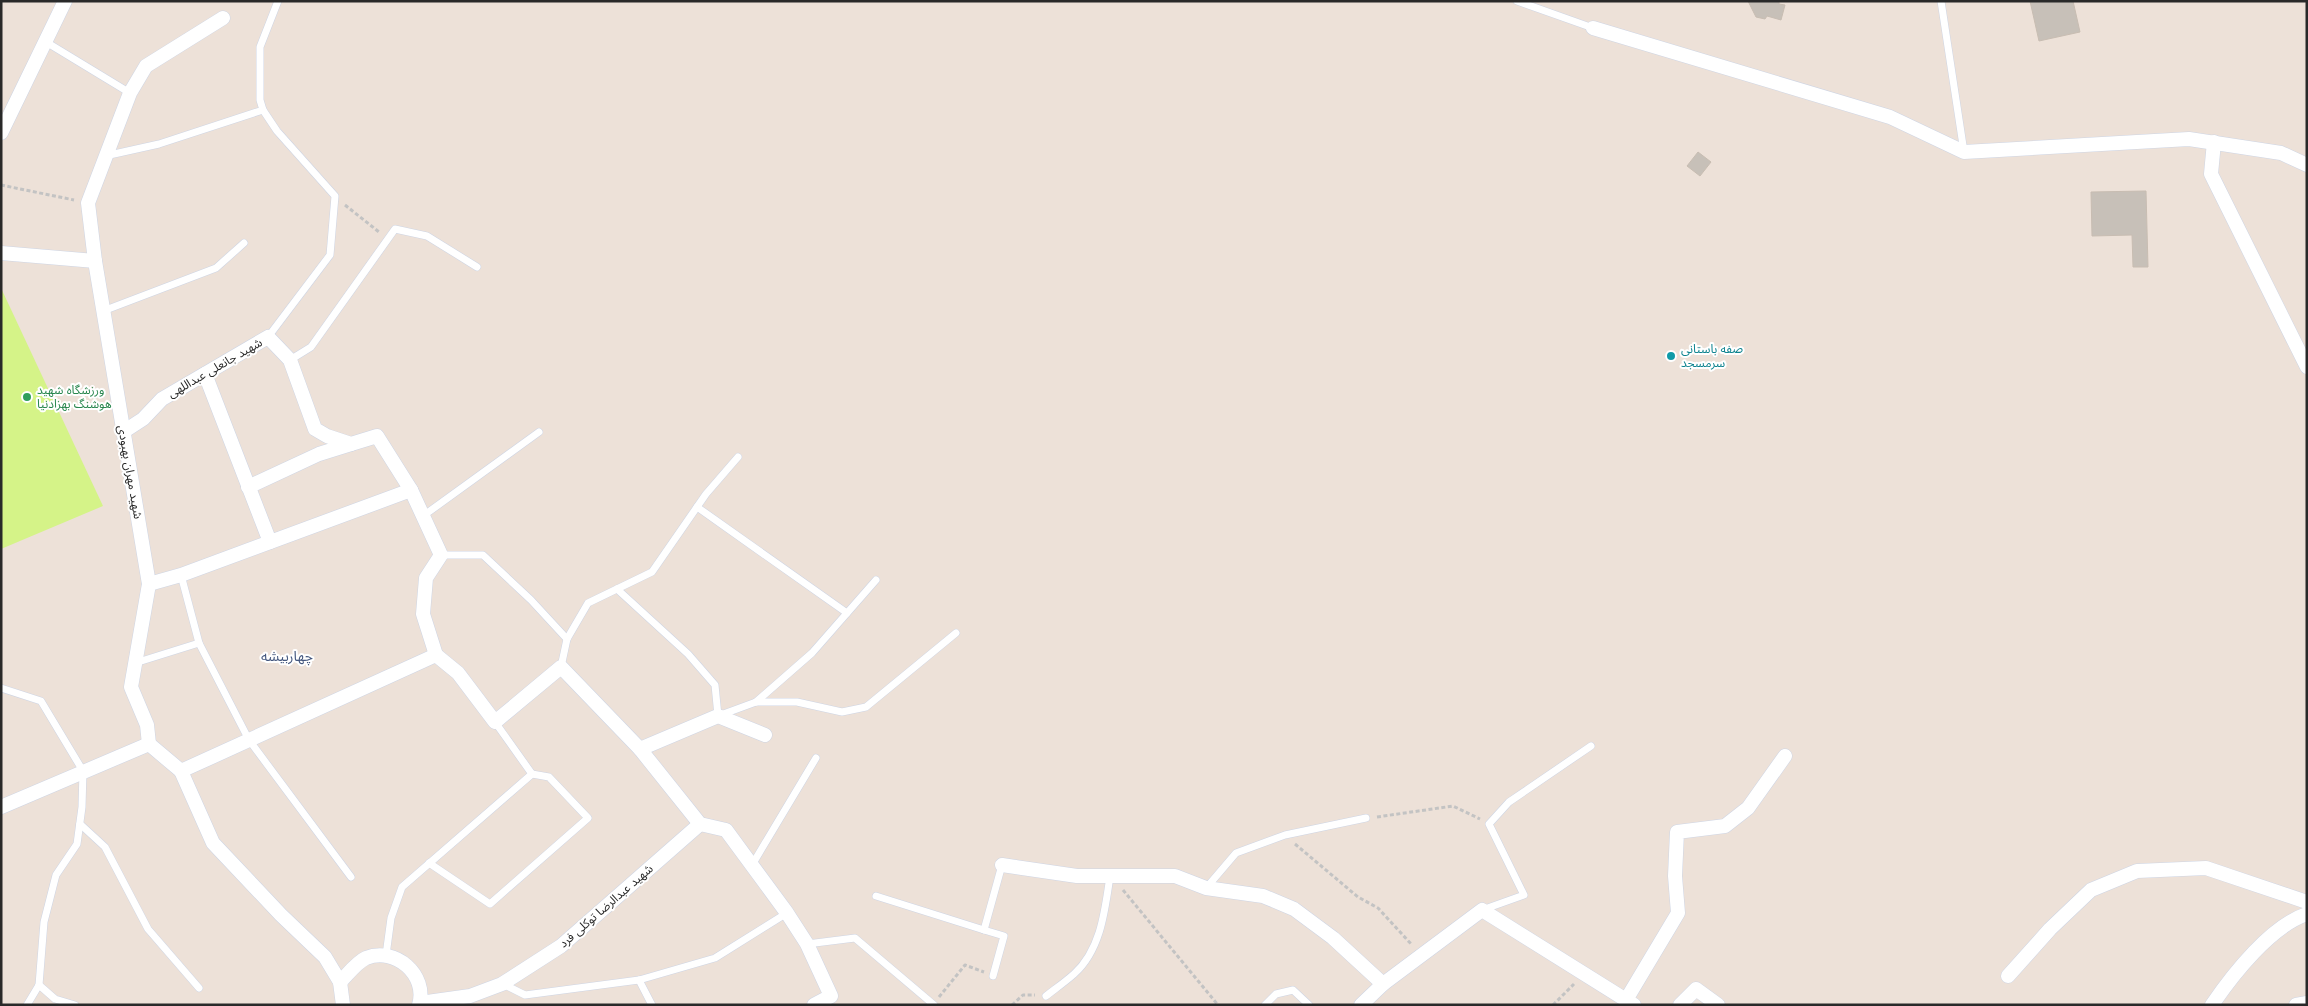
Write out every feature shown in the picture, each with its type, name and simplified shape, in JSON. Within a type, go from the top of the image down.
[{"type":"street","points":[[1,133],[65,1]]},
{"type":"street","points":[[88,203],[104,156],[130,93],[146,66],[223,18]]},
{"type":"street","points":[[1593,28],[1890,117],[1964,152],[2189,139],[2281,153],[2307,165]]},
{"type":"street","points":[[2214,142],[2211,174],[2307,367]]},
{"type":"street","name":"شهید مهران بهبودی","points":[[88,203],[103,311],[149,584],[131,687],[147,725],[149,744]]},
{"type":"street","points":[[1,253],[95,261]]},
{"type":"street","name":"شهید جانعلی عبداللهی","points":[[123,432],[143,419],[162,399],[268,337],[290,360],[315,428],[327,436],[351,444]]},
{"type":"street","points":[[205,374],[270,542]]},
{"type":"street","points":[[248,487],[319,454],[377,436],[411,490],[441,555],[426,578],[423,614],[436,654],[458,673],[495,722],[560,667],[640,749],[700,824],[726,830],[787,913],[807,944],[830,996],[814,1005]]},
{"type":"street","points":[[149,584],[181,575],[411,490]]},
{"type":"street","points":[[181,771],[436,654]]},
{"type":"street","points":[[640,749],[718,716],[765,735]]},
{"type":"street","points":[[1,807],[149,744],[181,771],[213,843],[281,915],[325,957],[340,982],[343,1005]]},
{"type":"street","points":[[1361,1005],[1383,984],[1482,910],[1630,1003],[1678,913],[1675,876],[1677,832],[1725,826],[1748,808],[1785,756]]},
{"type":"street","name":"شهید عبدالرضا توکلی فرد","points":[[419,1004],[472,1000],[502,984],[561,946],[700,824]]},
{"type":"street","points":[[1002,864],[1077,876],[1175,876],[1206,888],[1263,896],[1294,909],[1333,938],[1383,984]]},
{"type":"street","points":[[2008,976],[2050,929],[2091,890],[2137,871],[2206,868],[2307,902]]},
{"type":"street","points":[[2212,1005],[2234,973],[2290,920],[2307,914]]},
{"type":"street","points":[[340,982],[366,958],[386,955],[401,960],[414,972],[420,987],[419,1004]]},
{"type":"street","points":[[1680,1005],[1696,989],[1718,1005]]},
{"type":"street","points":[[2296,1005],[2307,1003]]},
{"type":"lane","points":[[268,337],[330,255],[335,196],[277,131],[263,110],[260,100],[260,47],[278,1]]},
{"type":"lane","points":[[1518,1],[1593,28]]},
{"type":"lane","points":[[1941,1],[1964,152]]},
{"type":"lane","points":[[46,42],[130,93]]},
{"type":"lane","points":[[104,156],[158,144],[263,110]]},
{"type":"lane","points":[[290,360],[311,347],[395,229],[427,236],[477,267]]},
{"type":"lane","points":[[103,311],[216,268],[244,242]]},
{"type":"lane","points":[[423,516],[538,432]]},
{"type":"lane","points":[[560,667],[567,639],[588,602],[652,572],[697,507],[738,457]]},
{"type":"lane","points":[[697,507],[847,613]]},
{"type":"lane","points":[[441,555],[483,555],[531,600],[567,639]]},
{"type":"lane","points":[[181,575],[199,644],[249,740],[351,877]]},
{"type":"lane","points":[[756,702],[812,653],[876,580]]},
{"type":"lane","points":[[617,589],[688,654],[715,685],[718,716],[756,702],[797,702],[842,712],[866,707],[956,634]]},
{"type":"lane","points":[[135,663],[199,644]]},
{"type":"lane","points":[[1,688],[41,701],[83,771],[77,844],[56,875],[44,922],[39,985],[27,1005]]},
{"type":"lane","points":[[429,863],[490,904],[588,818],[549,778],[532,774],[495,722]]},
{"type":"lane","points":[[1482,910],[1524,895],[1489,824],[1509,802],[1591,746]]},
{"type":"lane","points":[[752,865],[816,758]]},
{"type":"lane","points":[[386,955],[391,918],[402,886],[532,774]]},
{"type":"lane","points":[[1206,888],[1236,853],[1285,835],[1366,818]]},
{"type":"lane","points":[[80,824],[106,846],[148,929],[199,988]]},
{"type":"lane","points":[[984,930],[1002,864]]},
{"type":"lane","points":[[1046,996],[1076,973],[1094,947],[1103,921],[1110,876]]},
{"type":"lane","points":[[876,896],[1004,936],[993,976]]},
{"type":"lane","points":[[502,984],[525,995],[639,980],[716,958],[787,913]]},
{"type":"lane","points":[[807,944],[855,938],[934,1004]]},
{"type":"lane","points":[[639,980],[652,1005]]},
{"type":"lane","points":[[39,985],[55,999],[76,1005]]},
{"type":"lane","points":[[1265,1005],[1276,994],[1293,990],[1309,1005]]},
{"type":"path","points":[[1,185],[88,203]]},
{"type":"path","points":[[335,196],[388,240]]},
{"type":"path","points":[[1366,818],[1453,806],[1489,824]]},
{"type":"path","points":[[1285,835],[1358,897],[1378,908],[1421,955]]},
{"type":"path","points":[[1110,876],[1218,1005]]},
{"type":"path","points":[[934,1004],[965,965],[993,976]]},
{"type":"path","points":[[1553,1005],[1584,974]]},
{"type":"path","points":[[1012,1005],[1023,995],[1046,996]]},
{"type":"green space","name":"ورزشگاه شهید هوشنگ بهزادنیا","points":[[1,288],[103,506],[1,549]]},
{"type":"building","points":[[1748,1],[1779,1],[1779,4],[1785,5],[1781,20],[1767,16],[1765,19],[1756,17]]},
{"type":"building","points":[[2030,1],[2073,1],[2080,32],[2039,41]]},
{"type":"building","points":[[1698,152],[1711,162],[1700,176],[1687,166]]},
{"type":"building","points":[[2146,191],[2148,267],[2133,267],[2132,235],[2092,236],[2091,192]]},
{"type":"place","name":"صفه باستانی سرمسجد","points":[[1671,356]]},
{"type":"place","name":"ورزشگاه شهید هوشنگ بهزادنیا","points":[[27,397]]},
{"type":"district","name":"چهاربیشه","points":[[287,656]]}]
